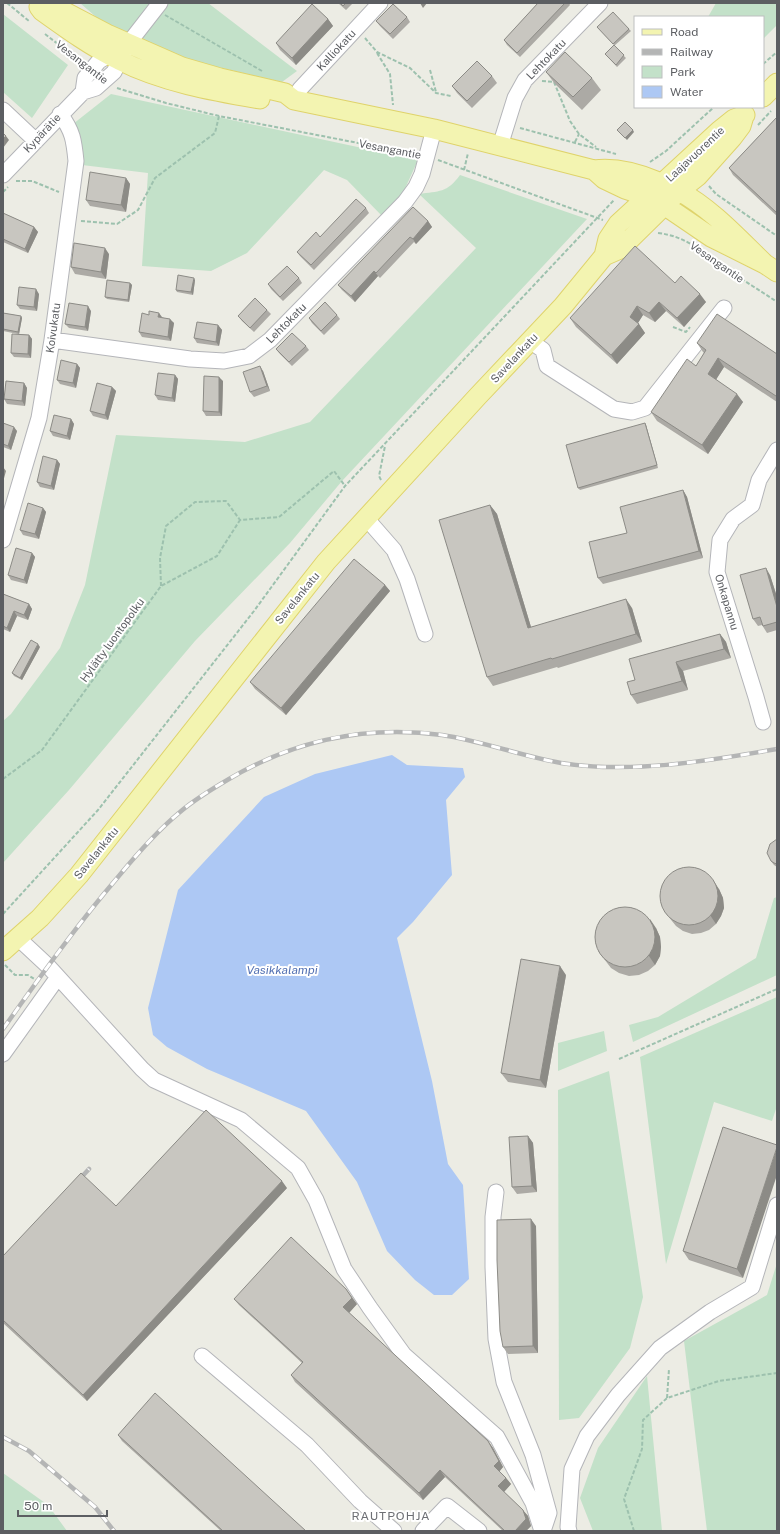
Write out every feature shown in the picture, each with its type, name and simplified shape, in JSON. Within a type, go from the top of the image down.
[{"type":"main road","name":"Vesangantie","points":[[37,3],[42,12],[66,30],[115,58],[180,83],[224,94],[283,103],[294,100]]},
{"type":"main road","name":"Vesangantie","points":[[48,3],[107,34],[182,67],[220,78],[285,93],[294,100],[434,129],[594,170],[604,179],[624,189],[663,194],[711,237],[771,268]]},
{"type":"main road","points":[[764,96],[777,83]]},
{"type":"main road","name":"Laajavuorentie","points":[[663,194],[682,165],[718,131],[734,119],[749,112]]},
{"type":"main road","name":"Laajavuorentie","points":[[663,194],[698,176],[732,138],[749,112]]},
{"type":"main road","name":"Savelankatu","points":[[3,951],[40,918],[79,876],[326,562],[563,306],[604,256],[608,239],[618,224],[663,194]]},
{"type":"main road","name":"Savelankatu","points":[[604,256],[620,249],[639,230],[663,194]]},
{"type":"street","name":"Kalliokatu","points":[[294,100],[300,89],[380,3]]},
{"type":"street","name":"Lehtokatu","points":[[500,146],[515,98],[525,80],[600,3]]},
{"type":"street","name":"Kypärätie","points":[[83,92],[85,78],[99,61],[115,58],[128,44],[159,4]]},
{"type":"street","name":"Kypärätie","points":[[9,178],[36,141],[60,114],[83,92],[96,88],[114,72],[115,58]]},
{"type":"street","points":[[3,110],[36,141]]},
{"type":"street","name":"Koivukatu","points":[[3,540],[39,418],[52,340],[76,161],[74,138],[60,114]]},
{"type":"street","name":"Lehtokatu","points":[[52,340],[190,359],[224,361],[249,356],[270,340],[406,202],[416,187],[422,174],[434,129]]},
{"type":"street","points":[[530,341],[543,350],[547,366],[614,409],[632,412],[645,408],[724,308]]},
{"type":"street","name":"Onkapannu","points":[[763,722],[717,572],[720,540],[733,519],[752,505],[759,480],[777,450]]},
{"type":"street","points":[[366,518],[394,550],[408,579],[425,634]]},
{"type":"street","points":[[18,938],[58,977],[142,1069],[154,1080],[241,1120],[298,1168],[316,1200],[344,1269],[370,1308],[404,1354],[497,1436],[533,1503],[543,1531]]},
{"type":"street","points":[[3,1054],[58,977]]},
{"type":"street","points":[[496,1192],[493,1217],[493,1267],[496,1339],[504,1382],[533,1455],[549,1513],[543,1531]]},
{"type":"street","points":[[569,1531],[572,1469],[588,1436],[618,1395],[660,1348],[710,1312],[752,1287],[777,1205]]},
{"type":"street","points":[[202,1356],[307,1445],[360,1501],[394,1531]]},
{"type":"street","points":[[423,1531],[447,1506],[479,1531]]},
{"type":"path","points":[[6,3],[31,22]]},
{"type":"path","points":[[159,4],[164,15],[268,74]]},
{"type":"path","points":[[357,28],[377,52],[390,74],[394,110]]},
{"type":"path","name":"Vesangantie","points":[[43,32],[91,71]]},
{"type":"path","points":[[377,52],[410,68],[436,93],[451,96]]},
{"type":"path","points":[[764,63],[777,52]]},
{"type":"path","points":[[430,70],[436,93]]},
{"type":"path","points":[[525,80],[554,82],[570,121],[579,134],[598,148]]},
{"type":"path","name":"Vesangantie","points":[[104,81],[114,86],[166,103],[219,116],[427,156],[596,218],[618,224]]},
{"type":"path","name":"Laajavuorentie","points":[[682,165],[666,151],[713,108]]},
{"type":"path","points":[[68,220],[117,224],[138,210],[154,178],[215,133],[219,116]]},
{"type":"path","points":[[506,125],[617,154]]},
{"type":"path","points":[[575,142],[579,134]]},
{"type":"path","points":[[644,160],[650,161]]},
{"type":"path","points":[[698,176],[706,182],[716,194],[777,236]]},
{"type":"path","points":[[9,178],[32,181],[71,197]]},
{"type":"path","points":[[3,914],[98,810],[254,611],[345,486],[596,218]]},
{"type":"path","name":"Vesangantie","points":[[639,230],[670,234],[687,240],[777,302]]},
{"type":"path","points":[[161,586],[160,558],[166,526],[195,502],[226,502],[240,520],[279,517],[334,472],[345,486]]},
{"type":"path","name":"Hylätty luontopolku","points":[[3,779],[42,750],[161,586],[217,556],[240,520]]},
{"type":"path","points":[[3,963],[15,975],[28,975],[49,989]]},
{"type":"path","points":[[619,1058],[777,989]]},
{"type":"path","points":[[667,1398],[669,1369]]},
{"type":"path","points":[[634,1531],[624,1499],[642,1448],[643,1420],[667,1398],[719,1381],[777,1373]]},
{"type":"green space","points":[[80,3],[208,3],[297,71],[282,82],[166,55],[103,23]]},
{"type":"green space","points":[[716,3],[777,3],[777,25],[764,38],[764,16],[709,16]]},
{"type":"green space","points":[[3,14],[68,65],[32,118],[3,92]]},
{"type":"green space","points":[[111,94],[418,160],[403,193],[382,216],[347,180],[324,170],[247,253],[211,271],[142,266],[148,173],[82,165],[73,124]]},
{"type":"green space","points":[[460,175],[587,219],[342,481],[290,543],[195,641],[69,790],[3,863],[3,721],[11,714],[60,648],[85,585],[116,435],[245,442],[310,422],[476,248],[419,194],[447,188]]},
{"type":"green space","points":[[777,897],[777,975],[633,1042],[629,1025],[658,1017],[756,958],[774,898]]},
{"type":"green space","points":[[777,997],[777,1106],[772,1121],[714,1102],[666,1264],[640,1057]]},
{"type":"green space","points":[[604,1031],[607,1051],[558,1071],[558,1043]]},
{"type":"green space","points":[[609,1071],[643,1297],[630,1348],[579,1418],[559,1420],[558,1090]]},
{"type":"green space","points":[[777,1263],[777,1531],[707,1531],[684,1341],[767,1295]]},
{"type":"green space","points":[[647,1376],[662,1531],[593,1531],[580,1498],[598,1448]]},
{"type":"green space","points":[[3,1473],[48,1505],[67,1531],[3,1531]]},
{"type":"water","name":"Vasikkalampi","points":[[392,755],[407,765],[463,768],[465,777],[446,800],[452,875],[413,922],[397,938],[432,1081],[448,1164],[463,1185],[469,1279],[452,1295],[434,1295],[415,1280],[387,1251],[357,1182],[306,1111],[207,1069],[167,1047],[153,1035],[148,1008],[178,890],[264,797],[315,774]]},
{"type":"building","points":[[538,3],[565,3],[517,53],[504,40]]},
{"type":"building","points":[[312,4],[328,19],[292,58],[276,43]]},
{"type":"building","points":[[393,4],[407,17],[390,34],[376,21]]},
{"type":"building","points":[[613,12],[629,29],[613,44],[597,27]]},
{"type":"building","points":[[614,45],[624,55],[616,65],[605,54]]},
{"type":"building","points":[[565,52],[592,78],[573,97],[546,72]]},
{"type":"building","points":[[477,61],[492,76],[467,101],[452,86]]},
{"type":"building","points":[[777,117],[777,213],[729,168]]},
{"type":"building","points":[[625,122],[633,130],[625,138],[617,130]]},
{"type":"building","points":[[90,172],[126,178],[121,205],[86,200]]},
{"type":"building","points":[[356,199],[366,208],[311,265],[297,252],[316,232],[320,237]]},
{"type":"building","points":[[413,207],[428,221],[413,239],[410,237],[376,273],[374,271],[351,296],[338,285]]},
{"type":"building","points":[[3,213],[34,227],[25,249],[3,239]]},
{"type":"building","points":[[74,243],[105,248],[101,272],[71,267]]},
{"type":"building","points":[[635,246],[675,283],[681,276],[700,294],[677,318],[659,302],[649,313],[637,306],[630,317],[639,324],[611,355],[570,318]]},
{"type":"building","points":[[287,266],[299,278],[280,297],[268,284]]},
{"type":"building","points":[[178,275],[194,278],[191,292],[176,290]]},
{"type":"building","points":[[107,280],[130,283],[128,300],[105,297]]},
{"type":"building","points":[[19,287],[36,289],[34,307],[17,305]]},
{"type":"building","points":[[255,298],[267,310],[250,328],[238,316]]},
{"type":"building","points":[[325,302],[337,315],[321,331],[309,318]]},
{"type":"building","points":[[69,303],[88,306],[85,327],[65,324]]},
{"type":"building","points":[[149,311],[159,313],[158,317],[170,319],[168,337],[139,332],[142,313],[149,315]]},
{"type":"building","points":[[3,313],[21,316],[18,332],[3,329]]},
{"type":"building","points":[[717,314],[777,354],[777,395],[776,396],[718,358],[708,374],[737,394],[702,445],[651,412],[687,359],[696,366],[706,350],[697,343]]},
{"type":"building","points":[[197,322],[218,325],[216,342],[194,338]]},
{"type":"building","points":[[292,333],[306,346],[289,362],[276,349]]},
{"type":"building","points":[[12,334],[29,335],[28,354],[11,353]]},
{"type":"building","points":[[61,360],[77,364],[73,383],[57,380]]},
{"type":"building","points":[[260,366],[267,386],[250,392],[243,372]]},
{"type":"building","points":[[158,373],[175,375],[172,398],[155,395]]},
{"type":"building","points":[[204,376],[219,377],[219,412],[203,411]]},
{"type":"building","points":[[6,381],[24,383],[22,401],[4,399]]},
{"type":"building","points":[[97,383],[112,387],[105,415],[90,411]]},
{"type":"building","points":[[54,415],[71,419],[67,436],[50,431]]},
{"type":"building","points":[[3,423],[14,427],[8,446],[3,444]]},
{"type":"building","points":[[645,423],[657,465],[578,488],[566,445]]},
{"type":"building","points":[[43,456],[57,460],[51,486],[37,482]]},
{"type":"building","points":[[683,490],[699,551],[598,578],[589,542],[627,533],[620,507]]},
{"type":"building","points":[[28,503],[43,508],[35,534],[20,530]]},
{"type":"building","points":[[490,505],[528,628],[626,599],[636,634],[487,677],[439,520]]},
{"type":"building","points":[[16,548],[32,553],[24,580],[8,575]]},
{"type":"building","points":[[354,559],[385,585],[281,708],[250,682]]},
{"type":"building","points":[[766,568],[777,607],[777,622],[763,626],[760,617],[753,619],[740,575]]},
{"type":"building","points":[[3,594],[29,604],[24,615],[14,611],[7,628],[3,626]]},
{"type":"building","points":[[720,634],[724,649],[676,662],[682,681],[631,695],[627,682],[635,680],[629,659]]},
{"type":"building","points":[[31,640],[38,644],[20,678],[12,673]]},
{"type":"building","points":[[777,839],[777,864],[771,861],[767,853],[770,844]]},
{"type":"building","points":[[689,867],[705,872],[713,880],[718,896],[713,912],[705,920],[689,925],[673,920],[665,912],[660,896],[665,880],[673,872]]},
{"type":"building","points":[[625,907],[642,912],[650,920],[655,937],[650,954],[642,962],[625,967],[608,962],[600,954],[595,937],[600,920],[608,912]]},
{"type":"building","points":[[521,959],[560,966],[540,1080],[501,1073]]},
{"type":"building","points":[[206,1110],[282,1181],[83,1395],[3,1320],[3,1256],[81,1173],[116,1206]]},
{"type":"building","points":[[723,1127],[777,1145],[737,1269],[683,1251]]},
{"type":"building","points":[[528,1136],[532,1186],[512,1187],[509,1137]]},
{"type":"building","points":[[531,1219],[533,1346],[503,1347],[500,1331],[497,1220]]},
{"type":"building","points":[[291,1237],[346,1289],[352,1298],[343,1307],[488,1441],[499,1461],[494,1466],[506,1478],[498,1486],[523,1510],[526,1519],[515,1531],[505,1531],[440,1470],[419,1493],[291,1375],[303,1362],[234,1299]]},
{"type":"building","points":[[155,1393],[306,1531],[223,1531],[118,1435]]},
{"type":"railway","points":[[3,1029],[73,933],[132,860],[155,835],[180,812],[204,794],[229,779],[279,754],[305,745],[331,739],[358,734],[386,732],[413,732],[442,735],[472,741],[531,757],[561,763],[588,766],[642,767],[669,765],[777,749]]},
{"type":"railway","points":[[76,1183],[89,1169]]},
{"type":"railway","points":[[3,1437],[29,1451],[95,1507],[114,1531]]},
{"type":"district","name":"RAUTPOHJA","points":[[391,1516]]}]
